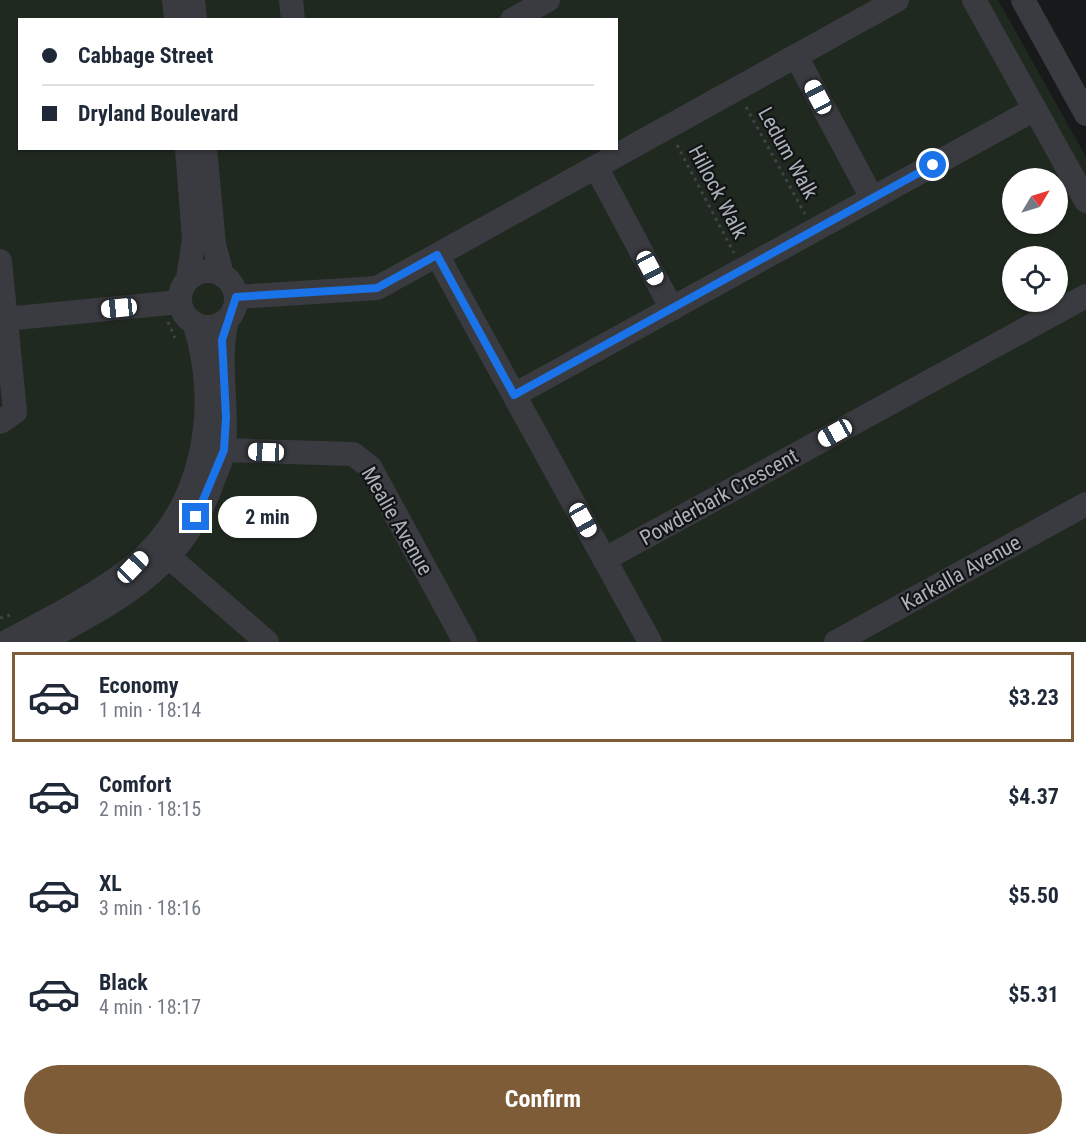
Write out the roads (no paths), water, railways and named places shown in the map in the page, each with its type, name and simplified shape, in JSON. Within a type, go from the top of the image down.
[{"type":"street","points":[[174,0],[176,18]]},
{"type":"street","points":[[193,0],[195,18]]},
{"type":"street","points":[[291,0],[293,18]]},
{"type":"street","points":[[516,18],[548,0]]},
{"type":"street","points":[[236,297],[377,288],[897,0]]},
{"type":"street","points":[[974,0],[1086,201]]},
{"type":"street","points":[[1023,0],[1086,114]]},
{"type":"street","points":[[796,56],[872,198]]},
{"type":"street","points":[[514,395],[1035,109]]},
{"type":"street","points":[[172,303],[188,279],[194,239],[187,150]]},
{"type":"street","points":[[194,323],[207,327],[227,320],[233,314],[236,297],[233,287],[222,274],[214,244],[205,150]]},
{"type":"street","points":[[596,167],[672,309]]},
{"type":"street","points":[[437,255],[648,641]]},
{"type":"street","points":[[0,271],[15,412],[0,422]]},
{"type":"street","points":[[188,279],[208,271],[222,274]]},
{"type":"street","name":"Powderbark Crescent","points":[[605,559],[1086,296]]},
{"type":"street","points":[[5,319],[172,303],[194,323],[205,368],[204,447],[194,483],[154,545],[133,567],[88,597],[6,642]]},
{"type":"street","points":[[42,642],[129,593],[169,557],[196,517],[224,450],[226,417],[222,340],[227,320]]},
{"type":"street","name":"Mealie Avenue","points":[[224,450],[353,454],[369,467],[465,642]]},
{"type":"street","name":"Karkalla Avenue","points":[[836,642],[1086,504]]},
{"type":"street","points":[[169,557],[267,642]]}]
